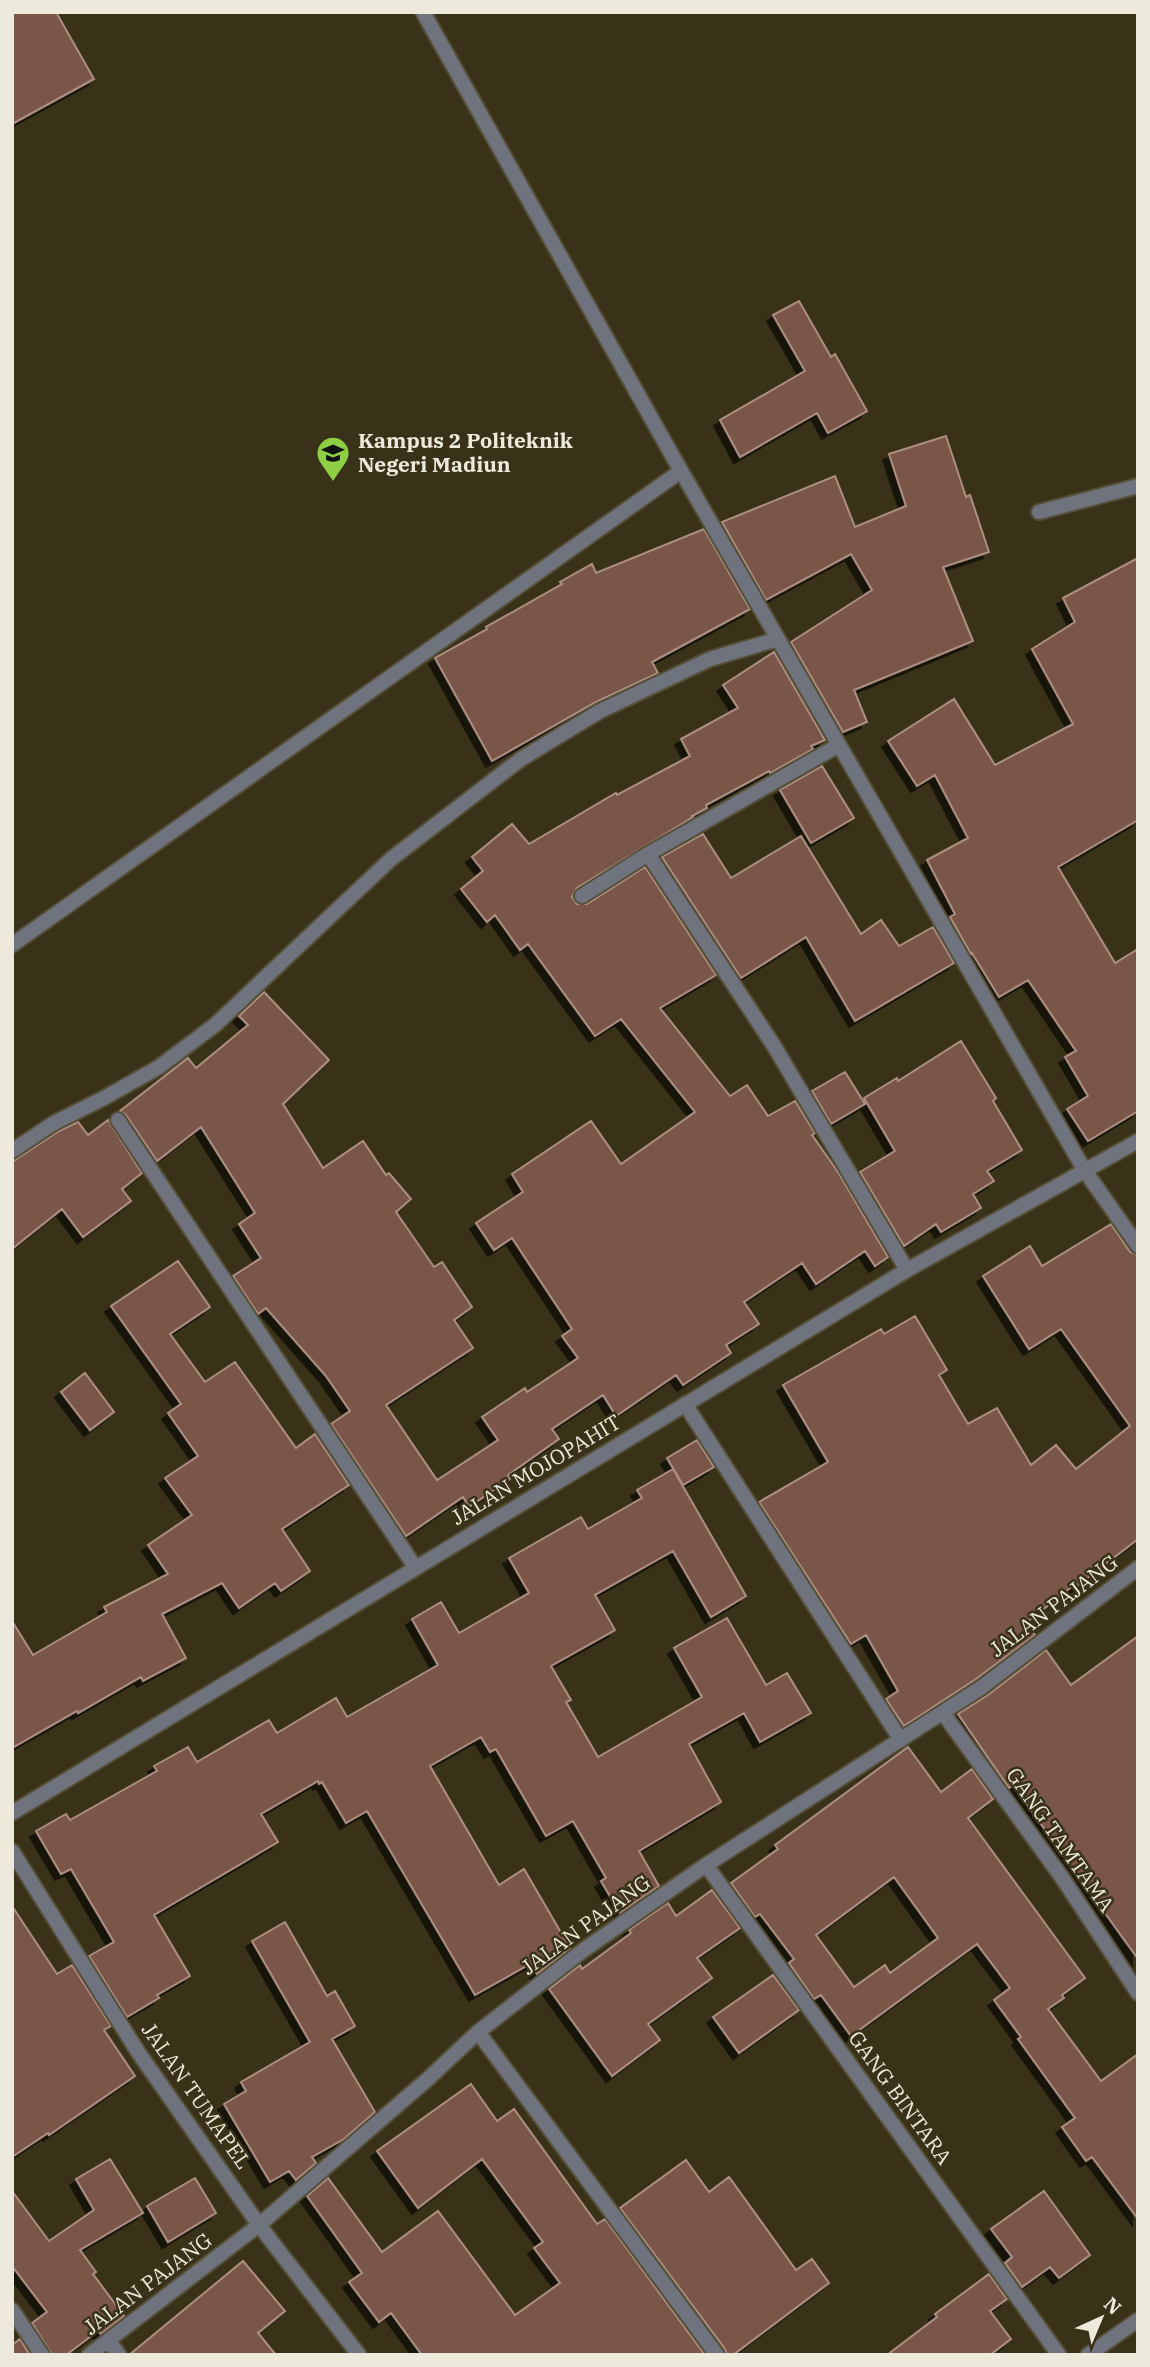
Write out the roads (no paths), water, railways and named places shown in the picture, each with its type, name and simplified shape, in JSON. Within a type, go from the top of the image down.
[{"type":"street","points":[[423,12],[681,471],[1085,1171],[1138,1245]]},
{"type":"street","points":[[12,945],[681,471]]},
{"type":"street","points":[[1039,512],[1138,486]]},
{"type":"street","points":[[12,1151],[54,1123],[159,1067],[215,1025],[391,859],[521,759],[600,711],[710,659],[778,639]]},
{"type":"street","points":[[582,896],[648,854],[839,746]]},
{"type":"street","points":[[648,854],[774,1046],[907,1270]]},
{"type":"street","points":[[118,1120],[415,1567]]},
{"type":"street","name":"JALAN MOJOPAHIT","points":[[12,1813],[907,1270],[1138,1141]]},
{"type":"street","points":[[685,1404],[901,1740]]},
{"type":"street","name":"JALAN PAJANG","points":[[89,2355],[259,2225],[429,2078],[478,2032],[585,1949],[706,1865],[982,1687],[1138,1568]]},
{"type":"street","name":"GANG TAMTAMA","points":[[943,1713],[1063,1879],[1138,1993]]},
{"type":"street","name":"JALAN TUMAPEL","points":[[12,1851],[138,2052],[259,2225],[359,2355]]},
{"type":"street","name":"GANG BINTARA","points":[[706,1865],[1059,2355]]},
{"type":"street","points":[[478,2032],[717,2355]]},
{"type":"street","points":[[12,2310],[42,2355]]},
{"type":"street","points":[[1088,2355],[1138,2320]]},
{"type":"street","points":[[109,2341],[119,2355]]},
{"type":"place","name":"Kampus 2 Politeknik Negeri Madiun","points":[[333,483]]}]
